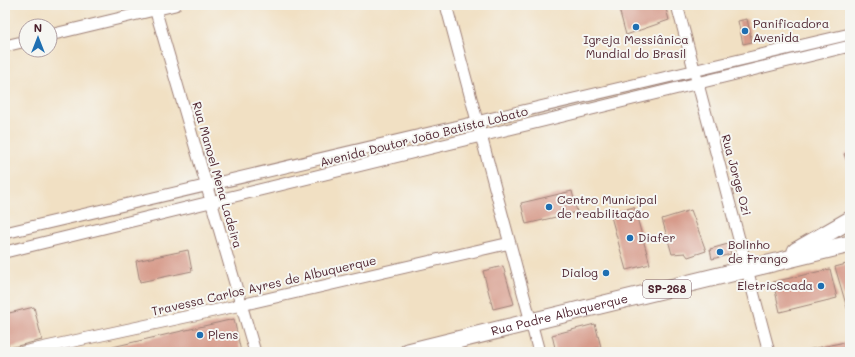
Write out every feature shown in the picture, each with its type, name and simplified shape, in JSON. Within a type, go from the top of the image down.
[{"type":"main road","name":"SP-268","points":[[781,261],[850,220]]},
{"type":"main road","name":"Rua Padre Albuquerque","points":[[408,352],[850,244]]},
{"type":"street","points":[[58,33],[155,7],[175,5]]},
{"type":"street","points":[[446,5],[538,352]]},
{"type":"street","name":"Rua Jorge Ozi","points":[[677,5],[769,352]]},
{"type":"street","name":"Rua Manoel Mena Ladeira","points":[[155,7],[255,352]]},
{"type":"street","name":"Avenida Doutor João Batista Lobato","points":[[5,233],[850,34]]},
{"type":"street","points":[[5,46],[18,43]]},
{"type":"street","name":"Avenida Doutor João Batista Lobato","points":[[5,252],[850,46]]},
{"type":"street","name":"Travessa Carlos Ayres de Albuquerque","points":[[23,352],[241,305],[510,243]]},
{"type":"building","name":"Igreja Messiânica Mundial do Brasil","points":[[618,5],[665,5],[669,20],[626,35]]},
{"type":"building","name":"Panificadora Avenida","points":[[747,19],[752,42],[743,44],[738,21]]},
{"type":"building","points":[[850,152],[850,169],[844,154]]},
{"type":"building","name":"Centro Municipal de reabilitação","points":[[572,191],[577,212],[526,224],[521,203]]},
{"type":"building","name":"Diafer","points":[[634,207],[650,264],[626,270],[610,213]]},
{"type":"building","points":[[691,210],[706,251],[688,257],[685,253],[672,254],[662,219]]},
{"type":"building","name":"Bolinho de Frango","points":[[728,244],[731,254],[712,259],[710,249]]},
{"type":"building","points":[[188,250],[192,271],[140,282],[136,261]]},
{"type":"building","points":[[850,263],[850,318],[835,267]]},
{"type":"building","points":[[503,266],[514,304],[493,309],[483,271]]},
{"type":"building","points":[[830,269],[837,298],[780,312],[773,282]]},
{"type":"building","points":[[34,307],[42,340],[9,348],[5,333],[5,314]]},
{"type":"building","name":"Plens","points":[[234,319],[241,352],[95,352],[95,351]]},
{"type":"building","points":[[595,324],[601,347],[580,352],[556,352],[552,335]]},
{"type":"building","points":[[850,341],[850,352],[802,352],[802,351]]},
{"type":"place","name":"Igreja Messiânica Mundial do Brasil","points":[[636,27]]},
{"type":"place","name":"Panificadora Avenida","points":[[745,31]]},
{"type":"place","name":"Centro Municipal de reabilitação","points":[[549,207]]},
{"type":"place","name":"Diafer","points":[[630,238]]},
{"type":"place","name":"Bolinho de Frango","points":[[720,252]]},
{"type":"place","name":"Dialog","points":[[606,273]]},
{"type":"place","name":"EletricScada","points":[[821,286]]},
{"type":"place","name":"Plens","points":[[200,335]]}]
